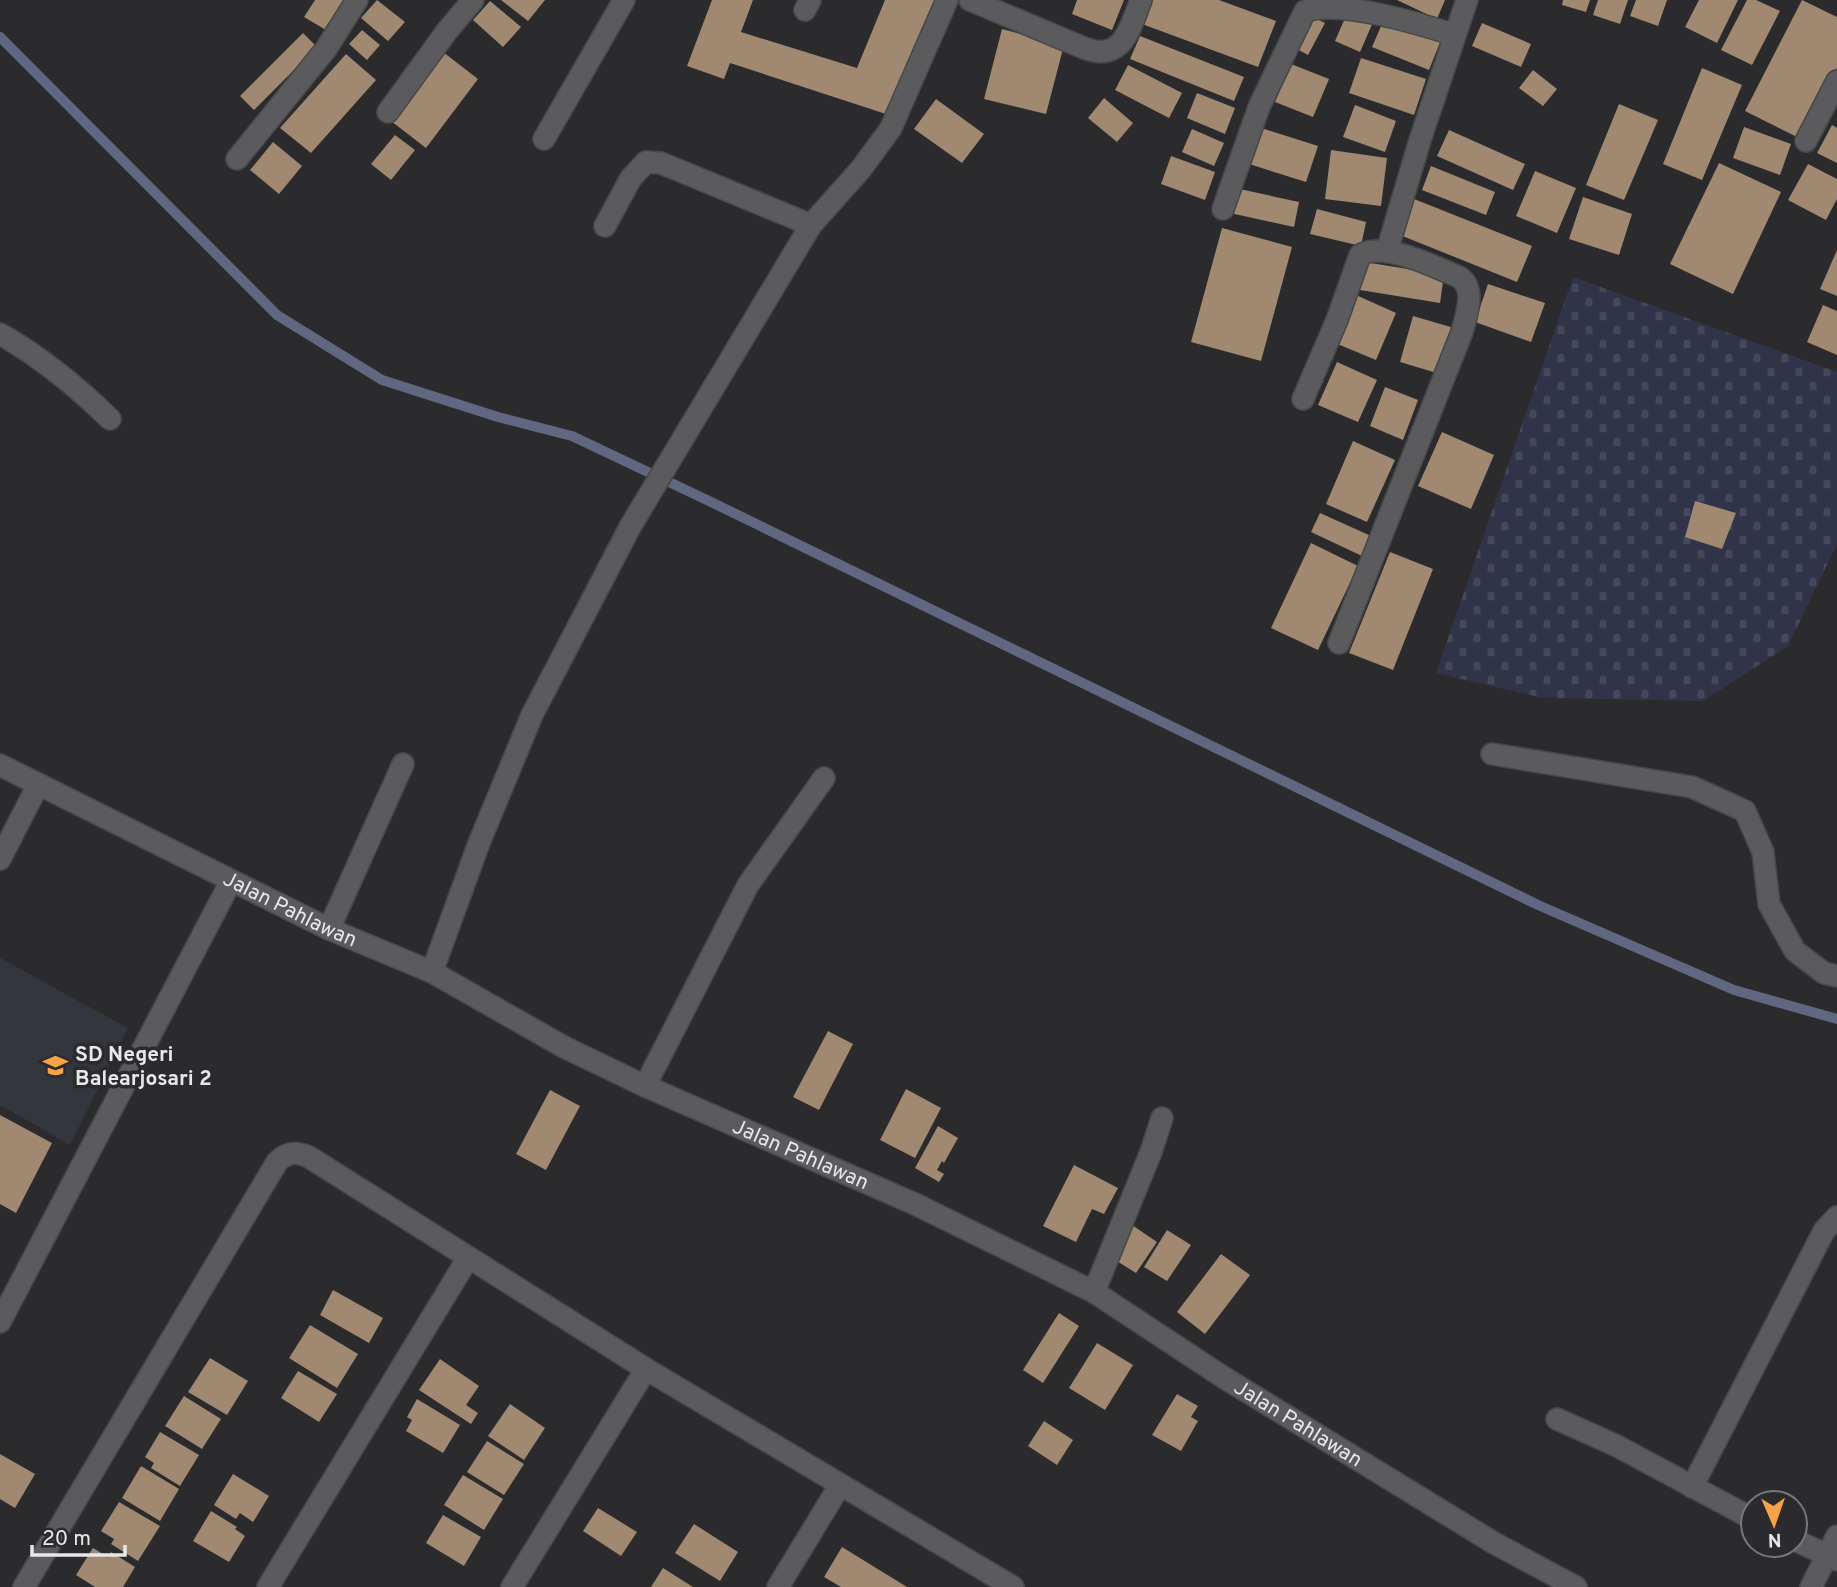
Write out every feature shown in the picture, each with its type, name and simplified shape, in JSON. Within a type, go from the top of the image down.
[{"type":"street","points":[[237,159],[326,49],[356,0]]},
{"type":"street","points":[[388,112],[473,0]]},
{"type":"street","points":[[544,139],[624,0]]},
{"type":"street","points":[[432,972],[479,843],[532,715],[629,527],[811,225],[861,169],[891,128],[947,0]]},
{"type":"street","points":[[970,0],[1084,48],[1100,51],[1114,49],[1124,41],[1141,0]]},
{"type":"street","points":[[1387,250],[1420,139],[1467,0]]},
{"type":"street","points":[[1223,209],[1259,107],[1305,11],[1320,6],[1384,12],[1455,35]]},
{"type":"street","points":[[1806,141],[1837,81]]},
{"type":"street","points":[[605,226],[631,178],[646,162],[661,163],[811,225]]},
{"type":"street","points":[[1303,399],[1337,320],[1358,258],[1370,250],[1387,250],[1466,281],[1470,294],[1462,332],[1339,643]]},
{"type":"street","points":[[0,334],[32,352],[110,419]]},
{"type":"street","points":[[1492,754],[1692,786],[1745,811],[1763,852],[1769,904],[1795,951],[1824,973],[1837,976]]},
{"type":"street","points":[[329,929],[403,764]]},
{"type":"street","name":"Jalan Pahlawan","points":[[0,765],[329,929],[432,972],[564,1047],[645,1086],[915,1203],[1094,1292],[1259,1399],[1494,1543],[1576,1587]]},
{"type":"street","points":[[645,1086],[748,885],[824,778]]},
{"type":"street","points":[[0,859],[38,785]]},
{"type":"street","points":[[0,1322],[230,881]]},
{"type":"street","points":[[1094,1292],[1151,1152],[1162,1118]]},
{"type":"street","points":[[23,1587],[277,1162],[285,1155],[296,1152],[309,1157],[646,1369],[1013,1587]]},
{"type":"street","points":[[1692,1487],[1824,1231],[1837,1217]]},
{"type":"street","points":[[268,1587],[468,1258]]},
{"type":"street","points":[[512,1587],[646,1369]]},
{"type":"street","points":[[1557,1419],[1618,1446],[1739,1511]]},
{"type":"street","points":[[778,1587],[840,1485]]},
{"type":"street","points":[[1811,1587],[1833,1558],[1837,1536]]},
{"type":"street","points":[[1809,1547],[1833,1558]]},
{"type":"shaded area","name":"SD Negeri Balearjosari 2","points":[[0,958],[128,1028],[70,1145],[0,1105]]},
{"type":"green space","points":[[1573,277],[1837,372],[1837,544],[1788,646],[1703,701],[1543,698],[1436,673]]},
{"type":"building","points":[[315,0],[346,0],[326,30],[304,17]]},
{"type":"building","points":[[377,0],[405,22],[388,41],[361,18]]},
{"type":"building","points":[[501,0],[545,0],[528,21]]},
{"type":"building","points":[[712,0],[753,0],[741,32],[857,68],[885,0],[937,0],[889,115],[730,63],[724,79],[687,66]]},
{"type":"building","points":[[1077,0],[1124,0],[1112,30],[1072,14]]},
{"type":"building","points":[[1151,0],[1219,0],[1276,21],[1258,67],[1142,24]]},
{"type":"building","points":[[1397,0],[1445,0],[1437,19]]},
{"type":"building","points":[[1563,0],[1590,0],[1586,12],[1562,5]]},
{"type":"building","points":[[1598,0],[1628,0],[1620,24],[1593,15]]},
{"type":"building","points":[[1636,0],[1667,0],[1658,26],[1630,16]]},
{"type":"building","points":[[1699,0],[1738,0],[1717,43],[1685,27]]},
{"type":"building","points":[[1747,0],[1756,0],[1780,11],[1752,65],[1721,50]]},
{"type":"building","points":[[1802,0],[1837,17],[1837,68],[1801,139],[1745,111]]},
{"type":"building","points":[[490,1],[521,27],[503,47],[473,20]]},
{"type":"building","points":[[1349,9],[1374,20],[1360,52],[1335,41]]},
{"type":"building","points":[[1309,15],[1325,23],[1308,55],[1293,47]]},
{"type":"building","points":[[1385,17],[1441,40],[1429,70],[1372,47]]},
{"type":"building","points":[[1482,23],[1531,44],[1521,67],[1472,46]]},
{"type":"building","points":[[1002,29],[1064,45],[1046,114],[984,99]]},
{"type":"building","points":[[362,30],[380,45],[367,60],[349,44]]},
{"type":"building","points":[[303,33],[317,47],[254,110],[240,96]]},
{"type":"building","points":[[1140,36],[1244,77],[1234,101],[1130,59]]},
{"type":"building","points":[[443,52],[478,79],[426,148],[391,121]]},
{"type":"building","points":[[346,54],[376,80],[311,153],[280,128]]},
{"type":"building","points":[[1361,58],[1426,79],[1414,115],[1349,93]]},
{"type":"building","points":[[1291,64],[1329,79],[1313,117],[1275,102]]},
{"type":"building","points":[[1128,65],[1182,93],[1169,118],[1115,90]]},
{"type":"building","points":[[1702,68],[1742,85],[1702,180],[1663,164]]},
{"type":"building","points":[[1533,70],[1557,89],[1543,106],[1519,88]]},
{"type":"building","points":[[1197,93],[1235,108],[1225,134],[1187,118]]},
{"type":"building","points":[[1104,98],[1133,123],[1117,142],[1088,118]]},
{"type":"building","points":[[936,99],[984,134],[962,163],[914,129]]},
{"type":"building","points":[[1619,104],[1658,120],[1624,200],[1586,185]]},
{"type":"building","points":[[1355,105],[1396,121],[1385,152],[1343,137]]},
{"type":"building","points":[[1832,125],[1837,128],[1837,163],[1817,153]]},
{"type":"building","points":[[1744,127],[1791,144],[1780,175],[1733,158]]},
{"type":"building","points":[[1261,128],[1318,146],[1306,182],[1249,164]]},
{"type":"building","points":[[1192,129],[1224,143],[1214,166],[1182,152]]},
{"type":"building","points":[[1449,130],[1525,164],[1513,190],[1437,156]]},
{"type":"building","points":[[395,135],[415,150],[391,180],[371,164]]},
{"type":"building","points":[[273,142],[302,166],[279,194],[250,170]]},
{"type":"building","points":[[1331,150],[1387,158],[1381,206],[1325,199]]},
{"type":"building","points":[[1171,156],[1215,172],[1205,200],[1161,184]]},
{"type":"building","points":[[1719,163],[1781,192],[1733,294],[1670,264]]},
{"type":"building","points":[[1808,164],[1837,179],[1837,199],[1826,220],[1788,200]]},
{"type":"building","points":[[1431,166],[1495,192],[1486,215],[1422,190]]},
{"type":"building","points":[[1535,171],[1576,188],[1557,233],[1516,216]]},
{"type":"building","points":[[1235,188],[1299,202],[1294,227],[1230,213]]},
{"type":"building","points":[[1409,197],[1532,246],[1517,282],[1395,233]]},
{"type":"building","points":[[1583,197],[1632,214],[1619,255],[1569,239]]},
{"type":"building","points":[[1317,209],[1366,222],[1361,246],[1310,234]]},
{"type":"building","points":[[1222,228],[1292,247],[1261,361],[1191,342]]},
{"type":"building","points":[[1837,250],[1837,296],[1820,289]]},
{"type":"building","points":[[1359,261],[1444,275],[1440,303],[1354,289]]},
{"type":"building","points":[[1488,284],[1545,303],[1531,342],[1475,322]]},
{"type":"building","points":[[1356,295],[1396,313],[1376,360],[1335,343]]},
{"type":"building","points":[[1823,305],[1837,311],[1837,355],[1807,342]]},
{"type":"building","points":[[1413,316],[1454,328],[1440,374],[1400,362]]},
{"type":"building","points":[[1337,362],[1377,380],[1358,422],[1318,405]]},
{"type":"building","points":[[1385,387],[1418,400],[1403,440],[1370,426]]},
{"type":"building","points":[[1442,432],[1494,455],[1471,509],[1418,486]]},
{"type":"building","points":[[1353,441],[1395,460],[1367,522],[1326,504]]},
{"type":"building","points":[[1695,501],[1736,513],[1722,549],[1685,537]]},
{"type":"building","points":[[1320,513],[1371,536],[1362,556],[1311,532]]},
{"type":"building","points":[[1311,543],[1358,566],[1318,650],[1271,628]]},
{"type":"building","points":[[1390,552],[1433,569],[1393,670],[1349,653]]},
{"type":"building","points":[[828,1031],[853,1044],[819,1110],[793,1097]]},
{"type":"building","points":[[906,1089],[941,1108],[915,1158],[880,1140]]},
{"type":"building","points":[[550,1090],[580,1106],[546,1170],[516,1154]]},
{"type":"building","points":[[0,1115],[52,1143],[16,1213],[0,1204]]},
{"type":"building","points":[[938,1126],[958,1138],[937,1170],[944,1174],[939,1182],[915,1168]]},
{"type":"building","points":[[1074,1165],[1118,1188],[1104,1214],[1092,1209],[1076,1242],[1043,1226]]},
{"type":"building","points":[[1132,1225],[1157,1242],[1136,1273],[1112,1258]]},
{"type":"building","points":[[1167,1230],[1191,1245],[1167,1281],[1144,1267]]},
{"type":"building","points":[[1221,1254],[1250,1275],[1205,1334],[1177,1312]]},
{"type":"building","points":[[333,1290],[383,1318],[369,1343],[320,1315]]},
{"type":"building","points":[[1059,1313],[1079,1326],[1043,1383],[1023,1370]]},
{"type":"building","points":[[310,1325],[358,1354],[337,1388],[289,1358]]},
{"type":"building","points":[[1097,1343],[1133,1365],[1105,1410],[1069,1388]]},
{"type":"building","points":[[210,1358],[248,1381],[227,1415],[188,1392]]},
{"type":"building","points":[[440,1359],[479,1386],[466,1405],[478,1413],[471,1424],[419,1390]]},
{"type":"building","points":[[298,1371],[337,1394],[319,1422],[281,1398]]},
{"type":"building","points":[[1177,1394],[1198,1406],[1191,1417],[1198,1421],[1181,1451],[1152,1435]]},
{"type":"building","points":[[184,1396],[221,1419],[202,1449],[165,1426]]},
{"type":"building","points":[[417,1399],[460,1425],[443,1453],[406,1431],[412,1420],[407,1417]]},
{"type":"building","points":[[510,1404],[545,1428],[524,1460],[488,1436]]},
{"type":"building","points":[[1044,1421],[1073,1440],[1057,1465],[1028,1446]]},
{"type":"building","points":[[160,1432],[199,1455],[180,1486],[151,1468],[154,1463],[145,1457]]},
{"type":"building","points":[[487,1441],[524,1464],[504,1495],[467,1472]]},
{"type":"building","points":[[0,1454],[35,1474],[15,1508],[0,1499]]},
{"type":"building","points":[[141,1466],[179,1489],[160,1521],[122,1498]]},
{"type":"building","points":[[233,1474],[269,1496],[253,1522],[240,1513],[236,1519],[214,1505]]},
{"type":"building","points":[[463,1475],[503,1499],[484,1530],[444,1505]]},
{"type":"building","points":[[119,1502],[160,1526],[138,1561],[111,1544],[114,1539],[101,1531]]},
{"type":"building","points":[[598,1508],[637,1532],[621,1556],[583,1531]]},
{"type":"building","points":[[211,1511],[237,1527],[235,1529],[245,1536],[229,1562],[193,1541]]},
{"type":"building","points":[[443,1515],[481,1537],[464,1566],[426,1543]]},
{"type":"building","points":[[694,1524],[738,1552],[720,1581],[675,1553]]},
{"type":"building","points":[[842,1547],[907,1587],[841,1587],[824,1577]]},
{"type":"building","points":[[93,1548],[108,1557],[111,1552],[135,1567],[123,1587],[95,1587],[76,1575]]},
{"type":"building","points":[[663,1568],[693,1587],[651,1587]]},
{"type":"waterway","points":[[0,37],[277,315],[382,380],[498,417],[572,436],[1538,905],[1734,990],[1837,1019]]},
{"type":"place","name":"SD Negeri Balearjosari 2","points":[[55,1066]]}]
